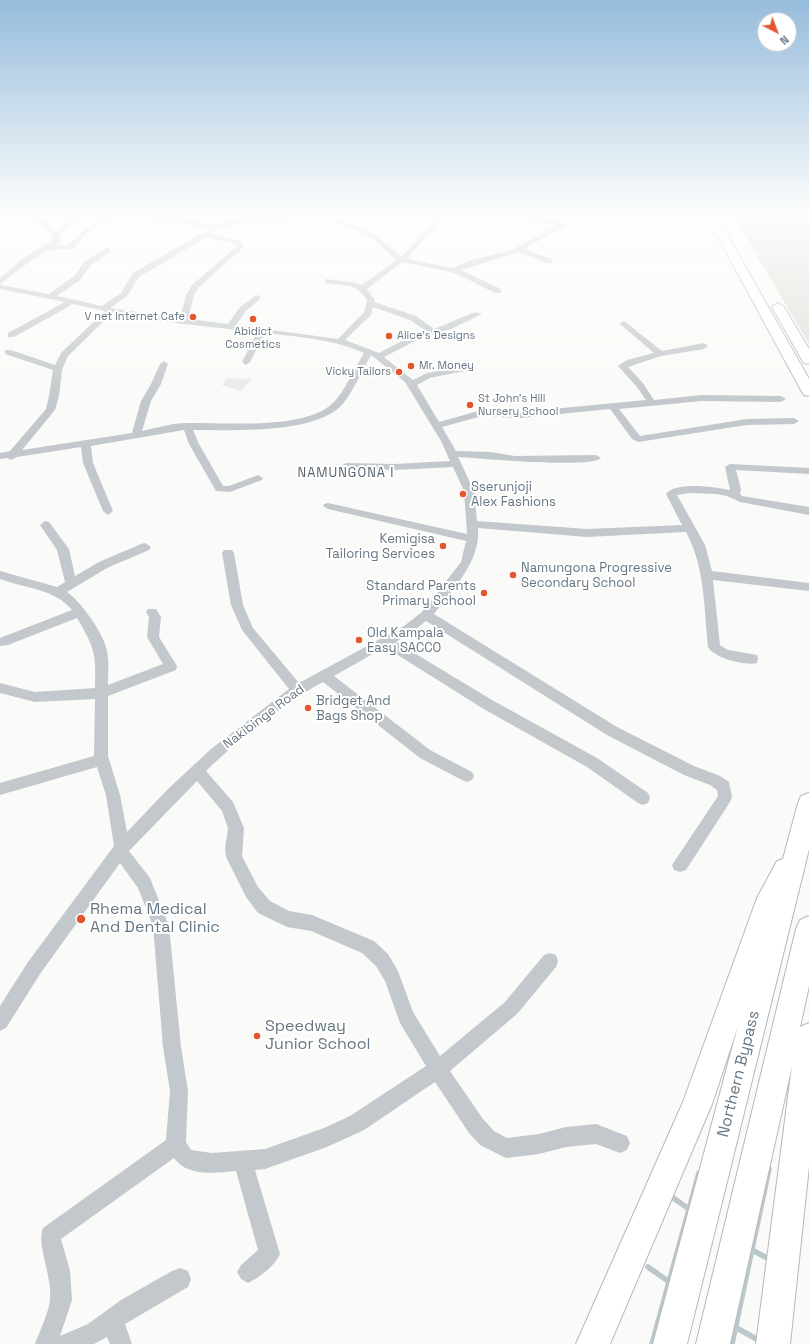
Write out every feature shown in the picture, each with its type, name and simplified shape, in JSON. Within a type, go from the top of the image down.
[{"type":"highway","points":[[746,278],[809,392]]},
{"type":"highway","points":[[771,295],[809,360]]},
{"type":"highway","name":"Northern Bypass","points":[[670,1344],[809,803]]},
{"type":"highway","points":[[593,1344],[650,1216],[697,1104],[768,898],[797,850]]},
{"type":"highway","points":[[713,1344],[809,929]]},
{"type":"highway","points":[[773,1344],[809,1037]]},
{"type":"street","points":[[51,296],[77,278]]},
{"type":"street","points":[[0,465],[14,455],[53,403],[54,378],[57,368],[64,355],[106,310],[124,294],[134,278]]},
{"type":"street","points":[[183,322],[190,295],[206,278]]},
{"type":"street","points":[[363,288],[377,278]]},
{"type":"street","points":[[470,278],[498,291]]},
{"type":"street","points":[[328,281],[352,284],[363,288],[369,295],[371,304],[368,313],[339,342]]},
{"type":"street","name":"Nakibinge Road","points":[[0,287],[51,296],[106,310],[183,322],[262,330],[339,342],[369,351],[379,356],[402,372],[412,384],[437,425],[455,460],[468,491],[473,524],[472,539],[466,563],[426,615],[408,630],[385,641],[297,690],[252,724],[197,771],[173,794],[121,850],[34,968],[0,1022]]},
{"type":"street","points":[[230,327],[243,309],[257,297]]},
{"type":"street","points":[[11,335],[71,302]]},
{"type":"street","points":[[371,304],[413,318],[432,331]]},
{"type":"street","points":[[379,356],[418,336],[448,327],[478,314]]},
{"type":"street","points":[[624,323],[660,354]]},
{"type":"street","points":[[246,362],[262,330]]},
{"type":"street","points":[[652,403],[622,366],[630,362],[660,354],[704,346]]},
{"type":"street","points":[[0,456],[14,455],[187,426],[236,427],[298,423],[322,414],[338,404],[369,351]]},
{"type":"street","points":[[8,352],[57,368]]},
{"type":"street","points":[[136,435],[146,401],[156,384],[164,364]]},
{"type":"street","points":[[412,384],[427,376],[470,367]]},
{"type":"street","points":[[437,425],[482,412],[521,415],[702,398],[781,399]]},
{"type":"street","points":[[613,407],[638,439],[748,422],[794,421]]},
{"type":"street","points":[[187,426],[194,444],[220,489],[230,489],[258,478]]},
{"type":"street","points":[[86,443],[88,463],[108,511]]},
{"type":"street","points":[[346,466],[394,467],[491,455],[515,459],[596,458]]},
{"type":"street","points":[[734,495],[736,489],[730,467],[809,471]]},
{"type":"street","points":[[752,659],[725,654],[714,647],[708,575],[703,554],[671,495],[674,491],[680,489],[707,490],[734,495],[740,499],[809,511]]},
{"type":"street","points":[[328,506],[472,539]]},
{"type":"street","points":[[473,524],[587,534],[690,528]]},
{"type":"street","points":[[45,525],[63,549],[71,584]]},
{"type":"street","points":[[58,592],[103,564],[145,546]]},
{"type":"street","points":[[228,553],[237,605],[248,630],[297,690]]},
{"type":"street","points":[[0,575],[58,592],[71,601],[80,612],[99,644],[102,661],[102,760],[113,795],[121,850],[144,883],[161,926],[172,1047],[176,1064],[179,1091],[176,1119],[176,1145],[186,1159],[212,1164],[265,1159],[326,1137],[357,1123],[438,1069],[511,1008],[550,961]]},
{"type":"street","points":[[708,575],[809,588]]},
{"type":"street","points":[[4,642],[80,612]]},
{"type":"street","points":[[0,688],[35,698],[101,693],[170,666],[153,637],[154,617],[152,612]]},
{"type":"street","points":[[426,615],[612,731],[670,760],[688,771],[715,780],[724,787],[725,797],[680,865]]},
{"type":"street","points":[[385,641],[433,672],[489,705],[581,755],[620,779],[644,798]]},
{"type":"street","points":[[324,675],[425,754],[467,776]]},
{"type":"street","points":[[0,789],[102,760]]},
{"type":"street","points":[[197,771],[228,807],[236,828],[233,849],[234,857],[252,892],[264,907],[288,919],[312,923],[368,947],[382,960],[392,977],[406,1017],[438,1069],[487,1138],[506,1148],[539,1144],[566,1137],[596,1134],[620,1143]]},
{"type":"street","points":[[46,1344],[61,1300],[59,1271],[50,1235],[176,1145]]},
{"type":"street","points":[[243,1161],[270,1254],[248,1272]]},
{"type":"street","points":[[67,1344],[96,1332],[128,1308],[180,1279]]},
{"type":"street","points":[[112,1320],[121,1344]]},
{"type":"shaded area","points":[[770,278],[809,278],[809,344]]},
{"type":"shaded area","points":[[226,378],[252,379],[241,391],[222,385]]},
{"type":"waterway","points":[[736,1327],[769,1169]]},
{"type":"waterway","points":[[652,1344],[699,1173]]},
{"type":"waterway","points":[[669,1195],[689,1209]]},
{"type":"waterway","points":[[752,1250],[769,1259]]},
{"type":"waterway","points":[[648,1267],[668,1281]]},
{"type":"waterway","points":[[732,1344],[736,1327]]},
{"type":"waterway","points":[[736,1327],[760,1341]]},
{"type":"place","name":"V net Internet Cafe","points":[[193,317]]},
{"type":"place","name":"Abidict Cosmetics","points":[[253,319]]},
{"type":"place","name":"Alice's Designs","points":[[389,336]]},
{"type":"place","name":"Mr. Money","points":[[411,366]]},
{"type":"place","name":"Vicky Tailors","points":[[399,372]]},
{"type":"place","name":"St John's Hill Nursery School","points":[[470,405]]},
{"type":"place","name":"Sserunjoji Alex Fashions","points":[[463,494]]},
{"type":"place","name":"Kemigisa Tailoring Services","points":[[443,546]]},
{"type":"place","name":"Namungona Progressive Secondary School","points":[[513,575]]},
{"type":"place","name":"Standard Parents Primary School","points":[[484,593]]},
{"type":"place","name":"Old Kampala Easy SACCO","points":[[359,640]]},
{"type":"place","name":"Bridget And Bags Shop","points":[[308,708]]},
{"type":"place","name":"Rhema Medical And Dental Clinic","points":[[81,919]]},
{"type":"place","name":"Speedway Junior School","points":[[257,1036]]},
{"type":"district","name":"NAMUNGONA I","points":[[346,473]]}]
